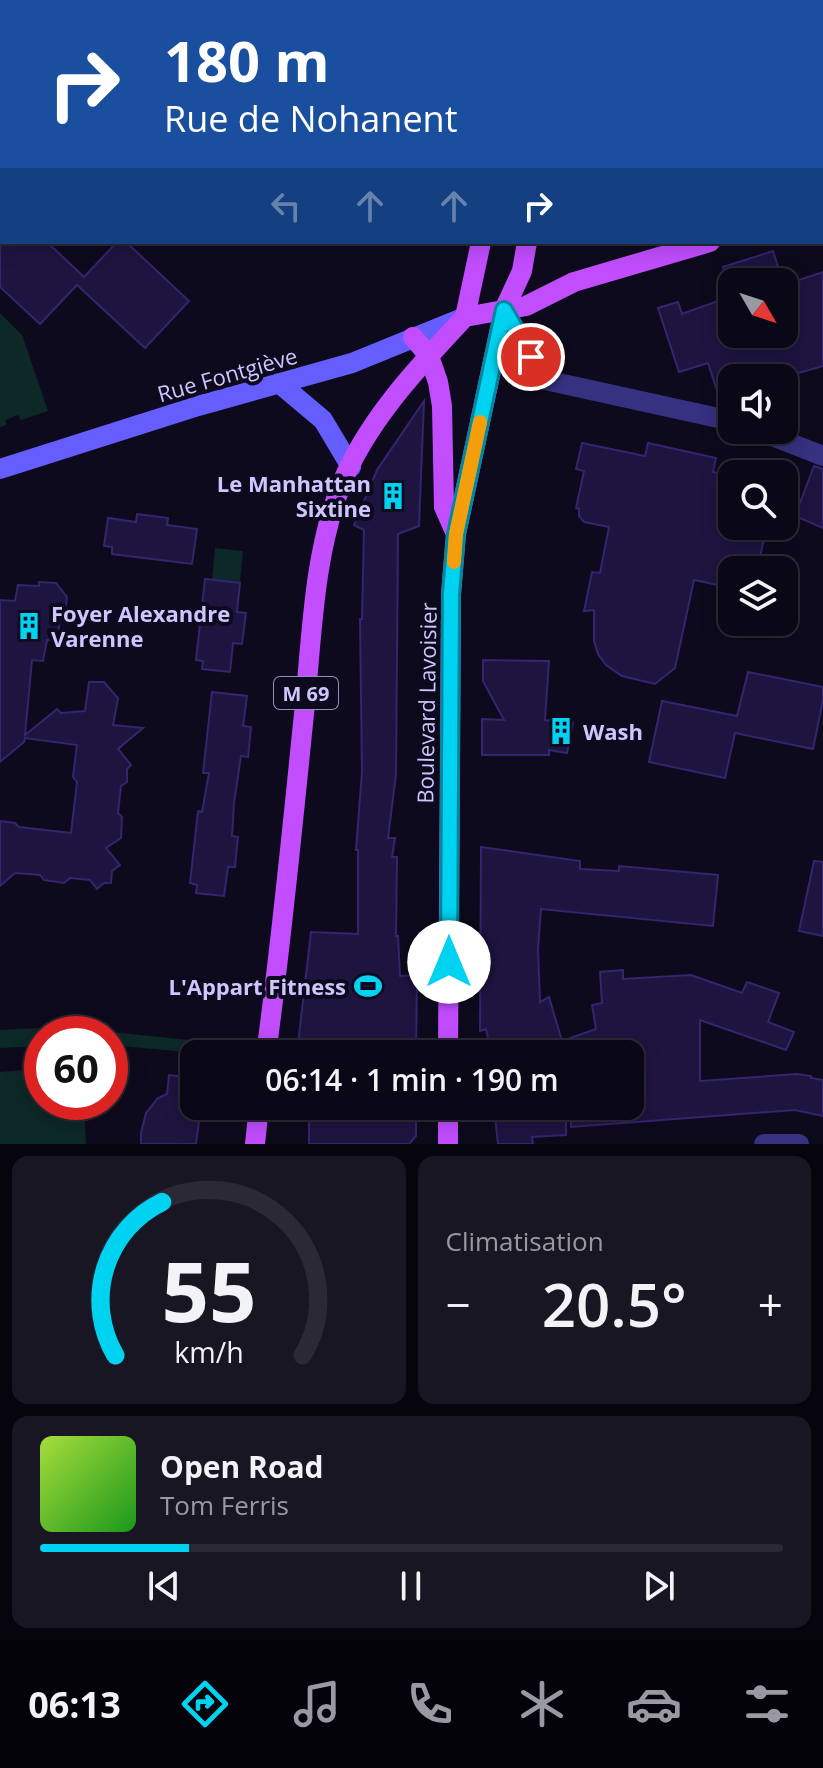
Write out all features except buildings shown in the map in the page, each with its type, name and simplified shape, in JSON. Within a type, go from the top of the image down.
[{"type":"main road","points":[[481,244],[465,317],[526,306],[574,282],[703,244]]},
{"type":"main road","name":"Boulevard Lavoisier","points":[[448,1040],[451,594],[456,534],[504,310],[522,271],[527,244]]},
{"type":"main road","name":"Rue Fontgiève","points":[[0,469],[352,363],[465,317]]},
{"type":"main road","name":"M 69","points":[[268,1040],[319,577],[327,532],[341,487],[380,419],[429,356],[465,317]]},
{"type":"main road","points":[[413,337],[429,356],[438,382],[442,406],[444,507],[456,534]]},
{"type":"main road","points":[[279,383],[323,420],[351,467]]},
{"type":"main road","points":[[255,1144],[258,1120]]},
{"type":"main road","points":[[448,1120],[448,1144]]},
{"type":"street","points":[[504,310],[545,380],[718,418]]},
{"type":"street","points":[[793,444],[823,456]]},
{"type":"street","points":[[764,1144],[799,1144]]},
{"type":"green space","points":[[0,313],[22,335],[48,411],[21,420],[18,415],[5,420],[7,425],[0,427]]},
{"type":"green space","points":[[215,548],[243,551],[240,583],[212,580]]},
{"type":"green space","points":[[24,1029],[24,1047],[0,1048],[0,1030]]},
{"type":"green space","points":[[128,1034],[189,1040],[180,1040],[180,1051],[128,1047]]},
{"type":"green space","points":[[24,1070],[24,1120],[85,1120],[86,1144],[0,1144],[0,1072]]},
{"type":"slow traffic","points":[[454,562],[456,534],[480,422]]},
{"type":"place","name":"Le Manhattan Sixtine","points":[[393,496]]},
{"type":"place","name":"Foyer Alexandre Varenne","points":[[29,626]]},
{"type":"place","name":"Wash","points":[[561,731]]},
{"type":"place","name":"L'Appart Fitness","points":[[368,986]]},
{"type":"route","points":[[449,962],[451,594],[456,534],[504,310],[531,357]]}]
